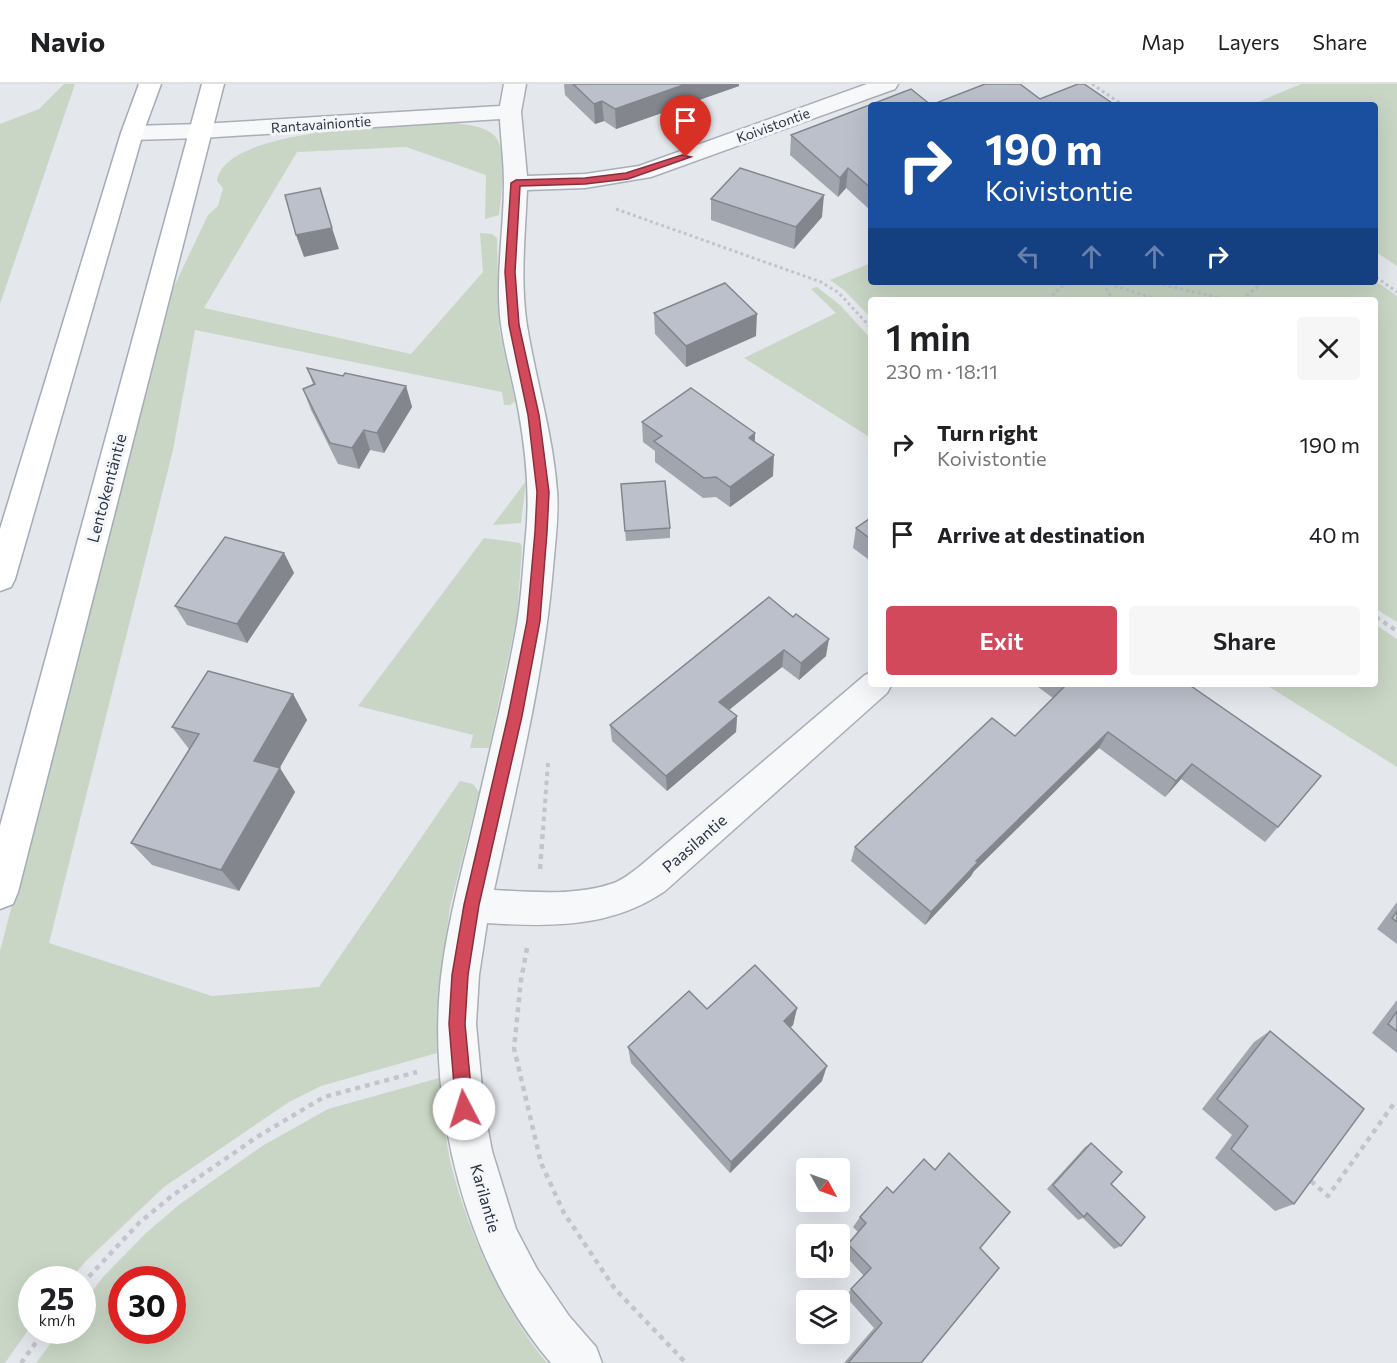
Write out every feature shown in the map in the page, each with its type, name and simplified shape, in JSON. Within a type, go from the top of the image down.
[{"type":"main road","points":[[0,579],[132,133],[150,84]]},
{"type":"main road","name":"Lentokentäntie","points":[[0,892],[213,84]]},
{"type":"street","name":"Koivistontie","points":[[516,183],[585,181],[644,172],[887,84]]},
{"type":"street","name":"Rantavainiontie","points":[[132,133],[201,131],[513,98]]},
{"type":"street","name":"Karilantie","points":[[513,98],[516,183],[512,226],[511,283],[514,325],[533,415],[541,481],[541,532],[531,631],[515,716],[472,905],[460,975],[457,1024],[464,1109],[472,1151],[497,1238],[552,1332],[580,1363]]},
{"type":"street","name":"Paasilantie","points":[[472,905],[534,909],[570,907],[612,901],[631,893],[652,879],[873,687]]},
{"type":"path","points":[[1092,84],[1119,102]]},
{"type":"path","points":[[585,181],[591,196],[601,204],[821,282],[839,293],[868,325]]},
{"type":"path","points":[[1378,278],[1397,292]]},
{"type":"path","points":[[1051,297],[1065,285]]},
{"type":"path","points":[[1112,285],[1150,297]]},
{"type":"path","points":[[1164,285],[1216,297]]},
{"type":"path","points":[[1246,297],[1260,285]]},
{"type":"path","points":[[1378,618],[1397,631]]},
{"type":"path","points":[[96,1269],[139,1223],[173,1195],[296,1113],[324,1097],[460,1060],[514,1048],[541,1163],[564,1213],[615,1289],[686,1363]]},
{"type":"path","points":[[1311,1181],[1328,1196],[1395,1102]]},
{"type":"path","points":[[21,1363],[35,1344]]},
{"type":"green space","points":[[64,84],[75,84],[0,304],[0,124],[39,109]]},
{"type":"green space","points":[[1301,84],[1397,84],[1397,266],[1378,253],[1378,102],[1258,102]]},
{"type":"green space","points":[[455,123],[476,126],[495,136],[503,162],[499,215],[485,219],[486,175],[406,147],[297,152],[204,308],[411,354],[483,272],[480,233],[492,234],[497,238],[499,328],[515,401],[510,405],[504,405],[502,392],[195,330],[173,450],[49,943],[212,996],[319,987],[460,781],[473,784],[479,792],[450,907],[440,983],[437,1053],[321,1086],[289,1102],[164,1187],[82,1266],[18,1266],[18,1344],[5,1363],[0,1363],[0,951],[171,293],[208,215],[218,206],[223,188],[217,181],[228,163],[251,149],[284,139],[322,132]]},
{"type":"green space","points":[[868,264],[868,285],[1378,285],[1378,282],[1397,296],[1397,622],[1378,610],[1378,297],[868,297],[868,315],[844,290],[830,280]]},
{"type":"green space","points":[[817,287],[840,305],[868,336],[868,436],[744,358],[836,313],[811,289]]},
{"type":"green space","points":[[526,481],[521,523],[493,525]]},
{"type":"green space","points":[[484,538],[520,543],[522,547],[517,617],[489,748],[470,748],[473,735],[358,706]]},
{"type":"green space","points":[[1378,626],[1397,639],[1397,767],[1270,687],[1378,687]]},
{"type":"green space","points":[[439,1078],[448,1150],[465,1212],[501,1294],[547,1363],[36,1363],[50,1344],[96,1344],[96,1286],[108,1272],[108,1344],[186,1344],[186,1266],[114,1266],[146,1233],[180,1204],[262,1146],[328,1109]]},
{"type":"building","points":[[573,84],[686,84],[615,109],[602,101],[594,104]]},
{"type":"building","points":[[985,84],[1020,84],[1040,99],[1078,84],[1084,84],[1111,102],[939,102]]},
{"type":"building","points":[[911,89],[927,102],[877,102]]},
{"type":"building","points":[[868,105],[868,186],[848,168],[840,178],[791,135]]},
{"type":"building","points":[[740,168],[824,195],[796,227],[711,199]]},
{"type":"building","points":[[320,188],[332,228],[296,235],[285,195]]},
{"type":"building","points":[[725,283],[757,314],[686,346],[654,313]]},
{"type":"building","points":[[307,368],[343,376],[345,373],[406,386],[377,433],[364,430],[352,448],[330,443],[303,389],[315,384]]},
{"type":"building","points":[[691,388],[755,433],[749,438],[774,455],[730,487],[716,477],[704,478],[654,441],[662,436],[642,422]]},
{"type":"building","points":[[665,481],[670,528],[625,531],[621,484]]},
{"type":"building","points":[[868,520],[868,537],[856,528]]},
{"type":"building","points":[[225,537],[284,553],[237,624],[175,606]]},
{"type":"building","points":[[769,597],[793,617],[796,614],[829,639],[801,663],[784,650],[719,702],[737,716],[666,776],[610,725]]},
{"type":"building","points":[[208,671],[293,694],[254,761],[280,768],[221,870],[131,843],[199,734],[172,727]]},
{"type":"building","points":[[1064,687],[1192,687],[1321,776],[1278,827],[1192,764],[1176,781],[1108,732],[976,861],[978,862],[931,912],[855,847],[992,718],[1015,736]]},
{"type":"building","points":[[1397,911],[1397,922],[1392,918]]},
{"type":"building","points":[[755,965],[797,1008],[784,1021],[827,1066],[731,1162],[628,1047],[689,991],[707,1009]]},
{"type":"building","points":[[1397,1011],[1397,1031],[1388,1024]]},
{"type":"building","points":[[1270,1031],[1364,1109],[1294,1204],[1231,1149],[1248,1126],[1217,1099]]},
{"type":"building","points":[[1091,1143],[1122,1172],[1111,1184],[1145,1217],[1121,1246],[1087,1213],[1084,1217],[1053,1185]]},
{"type":"building","points":[[949,1153],[1010,1212],[980,1248],[999,1268],[921,1363],[848,1363],[882,1323],[851,1289],[871,1268],[850,1246],[850,1242],[866,1223],[860,1217],[887,1187],[893,1193],[924,1159],[935,1170]]},
{"type":"route","points":[[464,1109],[457,1024],[460,975],[472,905],[515,716],[533,621],[541,532],[543,492],[533,415],[514,325],[510,272],[516,183],[585,181],[628,176],[686,157]]}]
